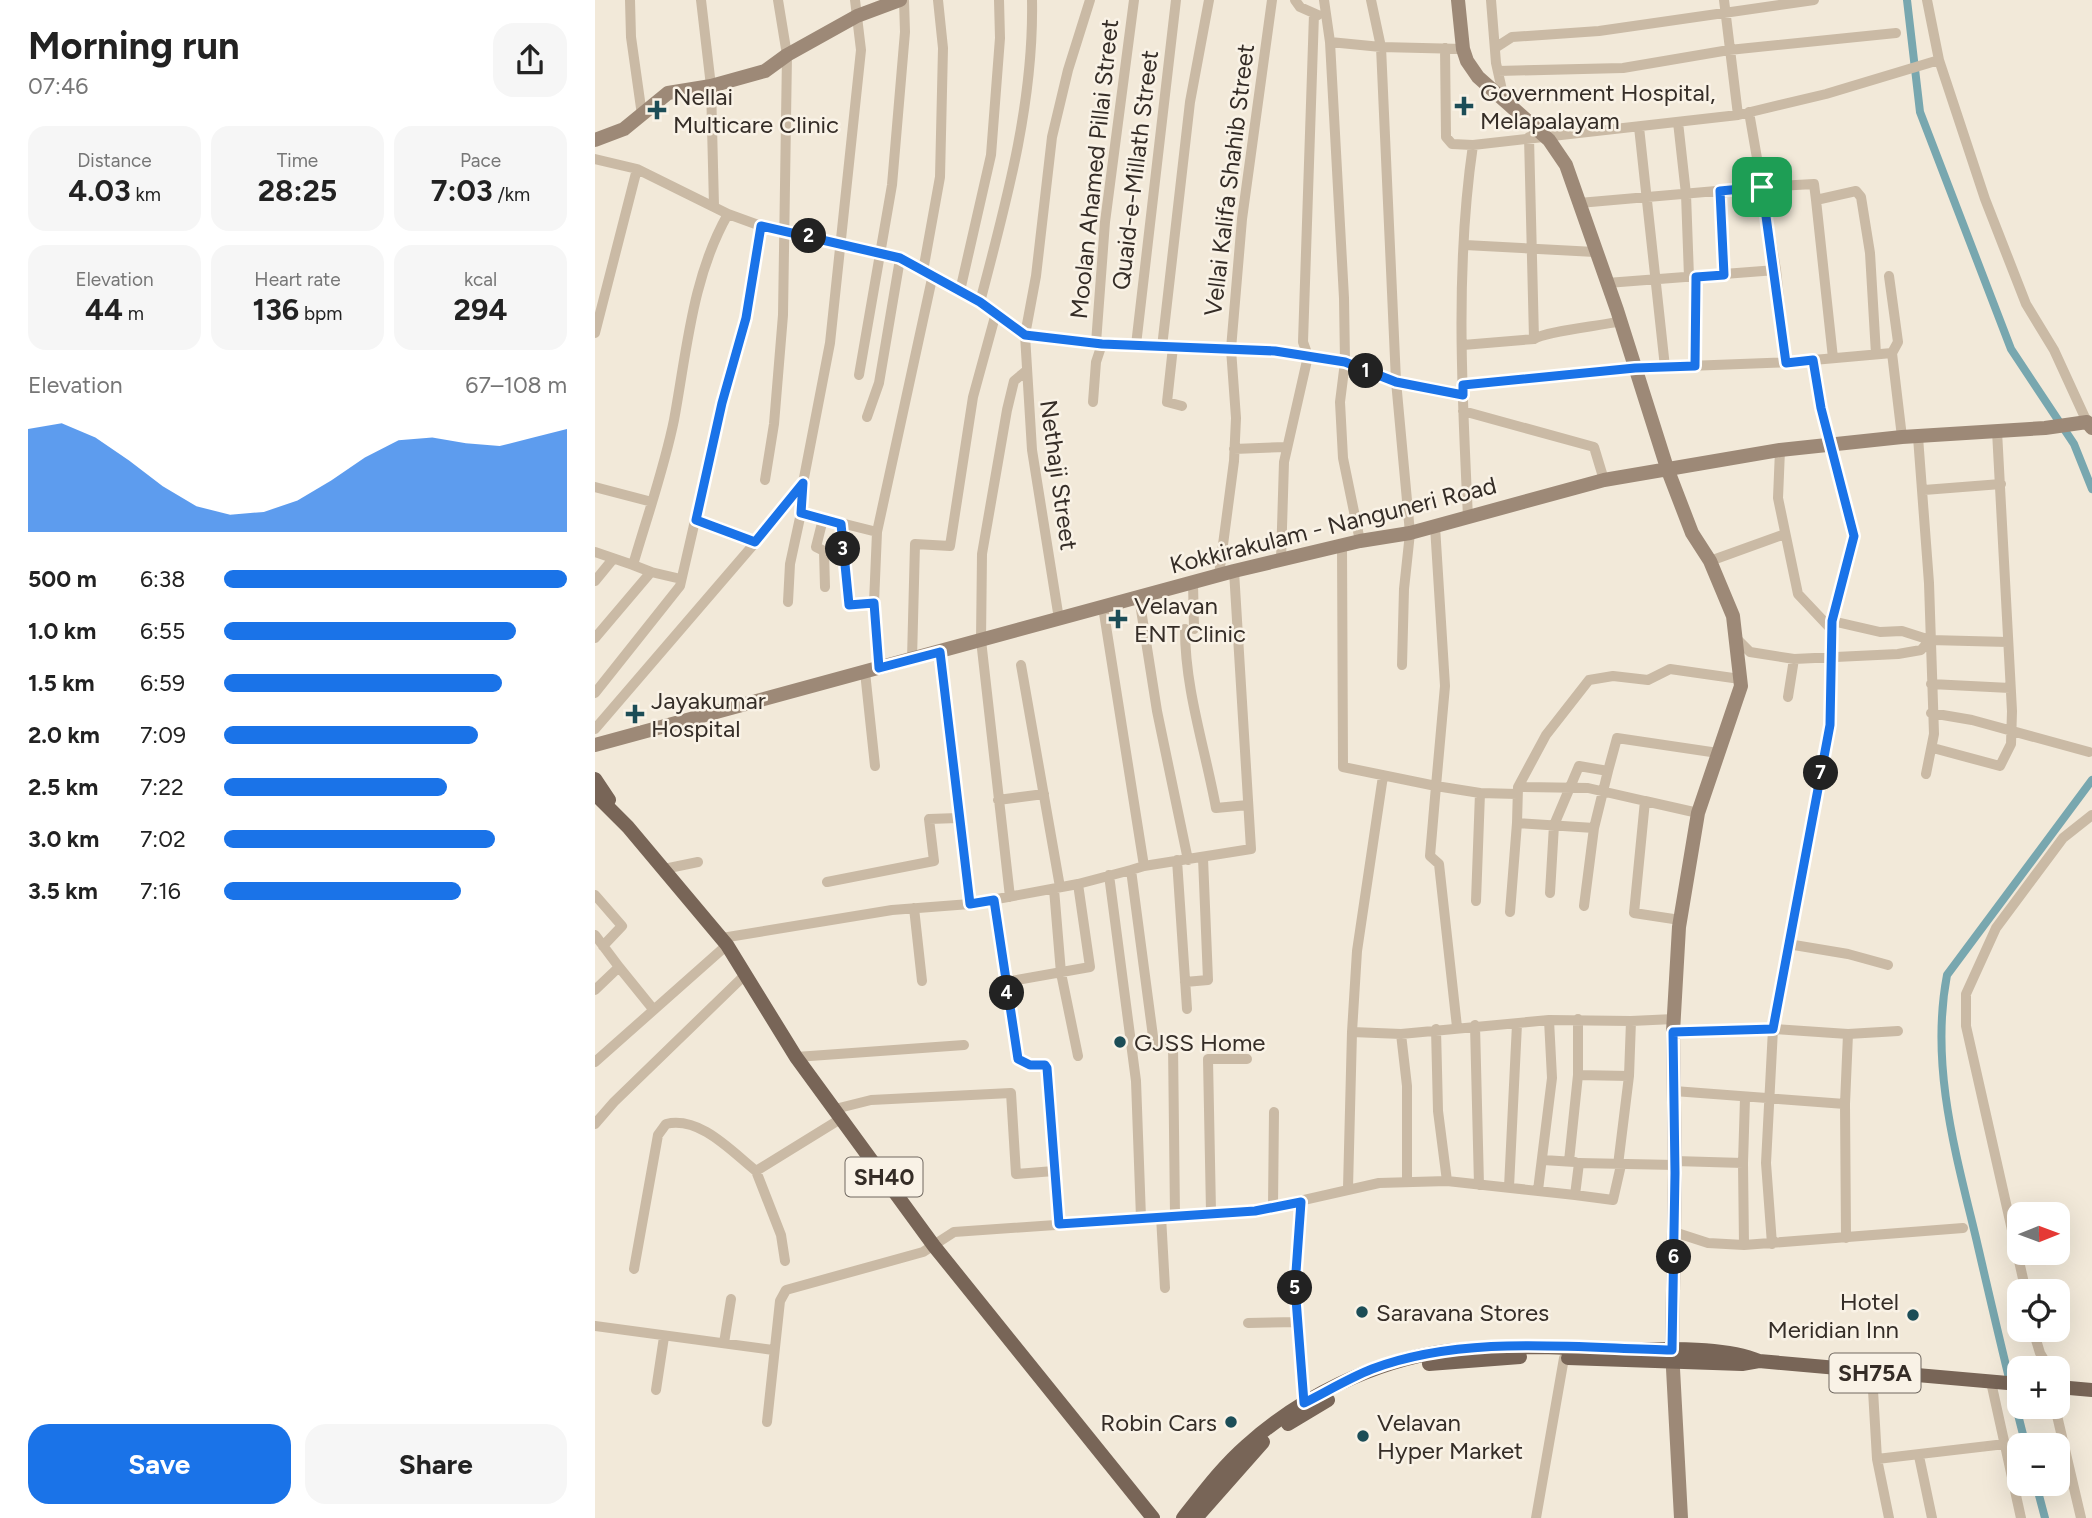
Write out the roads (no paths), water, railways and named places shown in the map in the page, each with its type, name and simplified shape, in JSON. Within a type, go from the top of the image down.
[{"type":"main road","points":[[595,140],[624,129],[668,93],[711,86],[765,71],[787,55],[857,16],[902,0]]},
{"type":"main road","points":[[1458,0],[1463,49],[1478,77],[1544,135],[1566,165],[1594,252],[1621,321],[1667,468],[1692,533],[1710,561],[1733,616],[1741,686],[1698,813],[1680,920],[1673,1025],[1675,1163],[1672,1356],[1681,1518]]},
{"type":"main road","name":"Kokkirakulam - Nanguneri Road","points":[[595,745],[612,738],[626,738],[1234,571],[1360,541],[1410,533],[1604,480],[1780,450],[1902,437],[2085,424]]},
{"type":"main road","points":[[595,755],[626,738]]},
{"type":"main road","points":[[595,779],[628,827]]},
{"type":"main road","name":"SH40","points":[[595,794],[628,827],[724,942],[796,1057],[934,1246],[1153,1518]]},
{"type":"main road","name":"SH75A","points":[[1183,1518],[1245,1447],[1304,1403],[1372,1369],[1444,1352],[1550,1348],[1672,1356],[1744,1354],[1759,1361],[2007,1383]]},
{"type":"main road","points":[[1196,1518],[1271,1433],[1380,1375],[1458,1360],[1672,1356]]},
{"type":"main road","points":[[2070,1388],[2092,1390]]},
{"type":"street","points":[[630,0],[631,37],[642,115]]},
{"type":"street","points":[[701,0],[711,86],[714,206]]},
{"type":"street","points":[[765,480],[774,424],[783,315],[787,55],[778,0]]},
{"type":"street","points":[[788,602],[790,564],[801,513],[803,483],[830,343],[861,50],[855,0]]},
{"type":"street","points":[[859,375],[869,331],[879,253],[892,185],[905,32],[902,0]]},
{"type":"street","points":[[875,766],[872,670],[877,533],[928,272],[940,177],[943,48],[937,0]]},
{"type":"street","points":[[960,291],[991,155],[1000,38],[999,0]]},
{"type":"street","points":[[980,302],[1014,172],[1026,94],[1032,0]]},
{"type":"street","name":"Nethaji Street","points":[[1059,619],[1032,450],[1025,335],[1036,276],[1052,137],[1067,70],[1090,0]]},
{"type":"street","name":"Moolan Ahamed Pillai Street","points":[[1093,402],[1099,344],[1105,222],[1134,0]]},
{"type":"street","name":"Quaid-e-Millath Street","points":[[1136,345],[1176,0]]},
{"type":"street","points":[[1182,406],[1167,402],[1167,347],[1190,102],[1209,0]]},
{"type":"street","name":"Vellai Kalifa Shahib Street","points":[[1219,575],[1234,449],[1236,418],[1231,349],[1242,219],[1272,0]]},
{"type":"street","points":[[1295,0],[1314,14],[1325,16]]},
{"type":"street","points":[[1324,0],[1330,42],[1345,362],[1340,402],[1343,458],[1360,541]]},
{"type":"street","points":[[1371,0],[1381,47],[1396,382],[1410,533],[1404,589],[1402,665]]},
{"type":"street","points":[[1491,0],[1498,71],[1504,99]]},
{"type":"street","points":[[1495,48],[1512,37],[1599,31],[1724,5],[1814,0]]},
{"type":"street","points":[[1927,0],[1939,60],[1985,199],[2022,293],[2054,350],[2085,424]]},
{"type":"street","points":[[1724,5],[1738,115]]},
{"type":"street","points":[[1282,561],[1286,447],[1308,356],[1303,342],[1314,14]]},
{"type":"street","points":[[1498,71],[1623,68],[1729,50],[1896,33]]},
{"type":"street","points":[[1330,42],[1381,47],[1463,49]]},
{"type":"street","points":[[1445,48],[1447,142],[1473,145],[1738,115],[1826,94],[1907,67],[1939,60]]},
{"type":"street","points":[[1749,112],[1776,270],[1786,363]]},
{"type":"street","points":[[1678,122],[1686,194],[1689,277],[1696,277]]},
{"type":"street","points":[[1639,127],[1665,367]]},
{"type":"street","points":[[1529,137],[1534,340]]},
{"type":"street","points":[[1468,517],[1462,411],[1465,201],[1473,145]]},
{"type":"street","points":[[595,159],[637,169],[728,214],[761,226],[900,258],[980,302],[1025,335],[1099,344],[1231,349],[1308,356],[1345,362],[1396,382],[1463,390],[1635,368],[1786,363],[1892,353]]},
{"type":"street","points":[[595,333],[637,169]]},
{"type":"street","points":[[1579,203],[1814,184],[1833,358]]},
{"type":"street","points":[[1720,191],[1724,275]]},
{"type":"street","points":[[1817,200],[1856,191],[1861,197],[1870,253],[1876,354]]},
{"type":"street","points":[[633,565],[668,448],[683,355],[700,285],[712,245],[728,214]]},
{"type":"street","points":[[595,693],[674,597],[681,579],[722,403],[746,318],[761,226]]},
{"type":"street","points":[[1465,246],[1594,252]]},
{"type":"street","points":[[867,417],[879,383],[900,258]]},
{"type":"street","points":[[1607,284],[1776,270]]},
{"type":"street","points":[[1889,276],[1898,342],[1892,353],[1902,437]]},
{"type":"street","points":[[1695,366],[1696,277]]},
{"type":"street","points":[[912,659],[915,544],[950,546],[973,397],[996,313]]},
{"type":"street","points":[[1464,345],[1534,340],[1542,334],[1581,330],[1621,321]]},
{"type":"street","points":[[1772,1244],[1766,1163],[1773,1029],[1830,725],[1831,625],[1854,536],[1830,446],[1813,360]]},
{"type":"street","points":[[1010,897],[981,640],[982,554],[993,483],[1014,382],[1026,371]]},
{"type":"street","points":[[1462,411],[1594,447],[1604,480]]},
{"type":"street","points":[[1933,748],[2000,766],[2011,744],[1997,430]]},
{"type":"street","points":[[1918,437],[1924,490],[1933,748],[1926,774]]},
{"type":"street","points":[[1234,449],[1286,447]]},
{"type":"street","points":[[1780,450],[1778,498],[1798,594],[1831,625],[1880,632],[1902,631],[1930,640],[2008,642]]},
{"type":"street","points":[[595,729],[803,483]]},
{"type":"street","points":[[1924,490],[2001,484]]},
{"type":"street","points":[[595,487],[652,502]]},
{"type":"street","points":[[801,513],[877,533]]},
{"type":"street","points":[[823,519],[816,547],[824,551],[825,587]]},
{"type":"street","points":[[696,520],[755,542]]},
{"type":"street","points":[[841,524],[849,605],[874,603]]},
{"type":"street","points":[[1435,526],[1445,686],[1429,843],[1430,856],[1439,864],[1457,1027]]},
{"type":"street","points":[[1710,561],[1785,534]]},
{"type":"street","points":[[1342,546],[1343,767],[1480,793],[1568,789],[1605,791],[1698,813]]},
{"type":"street","points":[[595,552],[651,572],[681,579]]},
{"type":"street","points":[[595,581],[613,559]]},
{"type":"street","points":[[595,1062],[724,942],[914,908],[994,900],[1078,884],[1144,866],[1251,849],[1234,571]]},
{"type":"street","points":[[595,638],[651,572]]},
{"type":"street","points":[[1193,582],[1187,681],[1205,745],[1216,808],[1248,805]]},
{"type":"street","points":[[1139,597],[1182,860],[1187,1009]]},
{"type":"street","points":[[1103,607],[1144,866]]},
{"type":"street","points":[[1735,637],[1750,652],[1794,659],[1921,650],[1930,640]]},
{"type":"street","points":[[940,652],[970,904]]},
{"type":"street","points":[[1787,697],[1794,659]]},
{"type":"street","points":[[1021,665],[1044,793],[1057,888],[1061,973],[1078,1056]]},
{"type":"street","points":[[1510,912],[1518,791],[1546,735],[1589,680],[1613,676],[1649,680],[1669,669],[1740,679]]},
{"type":"street","points":[[1931,684],[2010,688]]},
{"type":"street","points":[[1931,713],[2089,752]]},
{"type":"street","points":[[1584,906],[1594,828],[1617,738],[1718,753]]},
{"type":"street","points":[[1550,893],[1554,825],[1568,789],[1579,766],[1608,771]]},
{"type":"street","points":[[1349,1188],[1352,1032],[1357,951],[1383,776]]},
{"type":"street","points":[[998,800],[1044,793]]},
{"type":"street","points":[[1476,901],[1480,793]]},
{"type":"street","points":[[1645,801],[1634,914],[1680,920]]},
{"type":"street","points":[[2023,1279],[1966,1026],[1966,994],[1996,928],[2063,838],[2092,815]]},
{"type":"street","points":[[827,882],[934,861],[929,819],[958,818]]},
{"type":"street","points":[[1517,822],[1594,828]]},
{"type":"street","points":[[1185,982],[1208,980],[1203,858]]},
{"type":"street","points":[[664,869],[698,862]]},
{"type":"street","points":[[1131,870],[1154,1044],[1173,1044],[1175,1216]]},
{"type":"street","points":[[1109,875],[1136,1081],[1141,1218]]},
{"type":"street","points":[[1006,982],[1090,967],[1078,884]]},
{"type":"street","points":[[595,895],[622,926],[603,946]]},
{"type":"street","points":[[994,900],[1018,1059],[1030,1065],[1045,1065],[1047,1068],[1059,1224]]},
{"type":"street","points":[[914,908],[922,981]]},
{"type":"street","points":[[595,935],[653,1009]]},
{"type":"street","points":[[1789,944],[1848,954],[1888,965]]},
{"type":"street","points":[[595,990],[619,967]]},
{"type":"street","points":[[595,1124],[614,1102],[746,974]]},
{"type":"street","points":[[1352,1032],[1401,1034],[1475,1025],[1578,1019],[1849,1034],[1898,1031]]},
{"type":"street","points":[[1574,1195],[1578,1019]]},
{"type":"street","points":[[1538,1190],[1552,1078],[1549,1020]]},
{"type":"street","points":[[767,1422],[780,1301],[786,1290],[923,1252],[954,1232],[1255,1211],[1301,1202],[1349,1188],[1407,1182],[1447,1181],[1613,1200],[1629,1076],[1631,1021]]},
{"type":"street","points":[[1509,1187],[1517,1024]]},
{"type":"street","points":[[1475,1025],[1479,1185]]},
{"type":"street","points":[[1436,1029],[1438,1111],[1447,1181]]},
{"type":"street","points":[[1401,1034],[1407,1086],[1407,1182]]},
{"type":"street","points":[[1846,1238],[1845,1104],[1849,1034]]},
{"type":"street","points":[[796,1057],[964,1045]]},
{"type":"street","points":[[1211,1212],[1208,1059],[1247,1059]]},
{"type":"street","points":[[1578,1074],[1629,1076]]},
{"type":"street","points":[[1674,1091],[1845,1104]]},
{"type":"street","points":[[756,1171],[838,1114],[871,1100],[1011,1093],[1016,1174],[1054,1171]]},
{"type":"street","points":[[1744,1245],[1742,1163],[1745,1098]]},
{"type":"street","points":[[1272,1206],[1274,1112]]},
{"type":"street","points":[[634,1269],[658,1135],[666,1124],[679,1121],[698,1127],[756,1171],[781,1235],[785,1261]]},
{"type":"street","points":[[1543,1160],[1619,1165],[1742,1163]]},
{"type":"street","points":[[1301,1202],[1295,1286],[1304,1403]]},
{"type":"street","points":[[1161,1216],[1165,1288]]},
{"type":"street","points":[[1674,1232],[1708,1243],[1744,1245],[1963,1228]]},
{"type":"street","points":[[724,1343],[731,1299]]},
{"type":"street","points":[[1248,1323],[1298,1322]]},
{"type":"street","points":[[595,1326],[773,1350]]},
{"type":"street","points":[[656,1390],[664,1337]]},
{"type":"street","points":[[1536,1518],[1564,1358]]},
{"type":"street","points":[[1872,1373],[1877,1459],[1889,1518]]},
{"type":"street","points":[[1991,1382],[2021,1518]]},
{"type":"street","points":[[2058,1419],[2081,1518]]},
{"type":"street","points":[[1877,1459],[2005,1444]]},
{"type":"street","points":[[1919,1456],[1932,1518]]},
{"type":"waterway","points":[[1907,0],[1920,112],[2011,349],[2074,444],[2092,489]]},
{"type":"waterway","points":[[2023,1433],[1953,1140],[1943,1074],[1943,1008],[1947,975],[2092,780]]},
{"type":"waterway","points":[[2039,1496],[2045,1518]]},
{"type":"place","name":"Government Hospital, Melapalayam","points":[[1464,106]]},
{"type":"place","name":"Nellai Multicare Clinic","points":[[657,110]]},
{"type":"place","name":"Velavan ENT Clinic","points":[[1118,619]]},
{"type":"place","name":"Jayakumar Hospital","points":[[635,714]]},
{"type":"place","name":"GJSS Home","points":[[1120,1042]]},
{"type":"place","name":"Saravana Stores","points":[[1362,1312]]},
{"type":"place","name":"Hotel Meridian Inn","points":[[1913,1315]]},
{"type":"place","name":"Robin Cars","points":[[1231,1422]]},
{"type":"place","name":"Velavan Hyper Market","points":[[1363,1436]]}]
